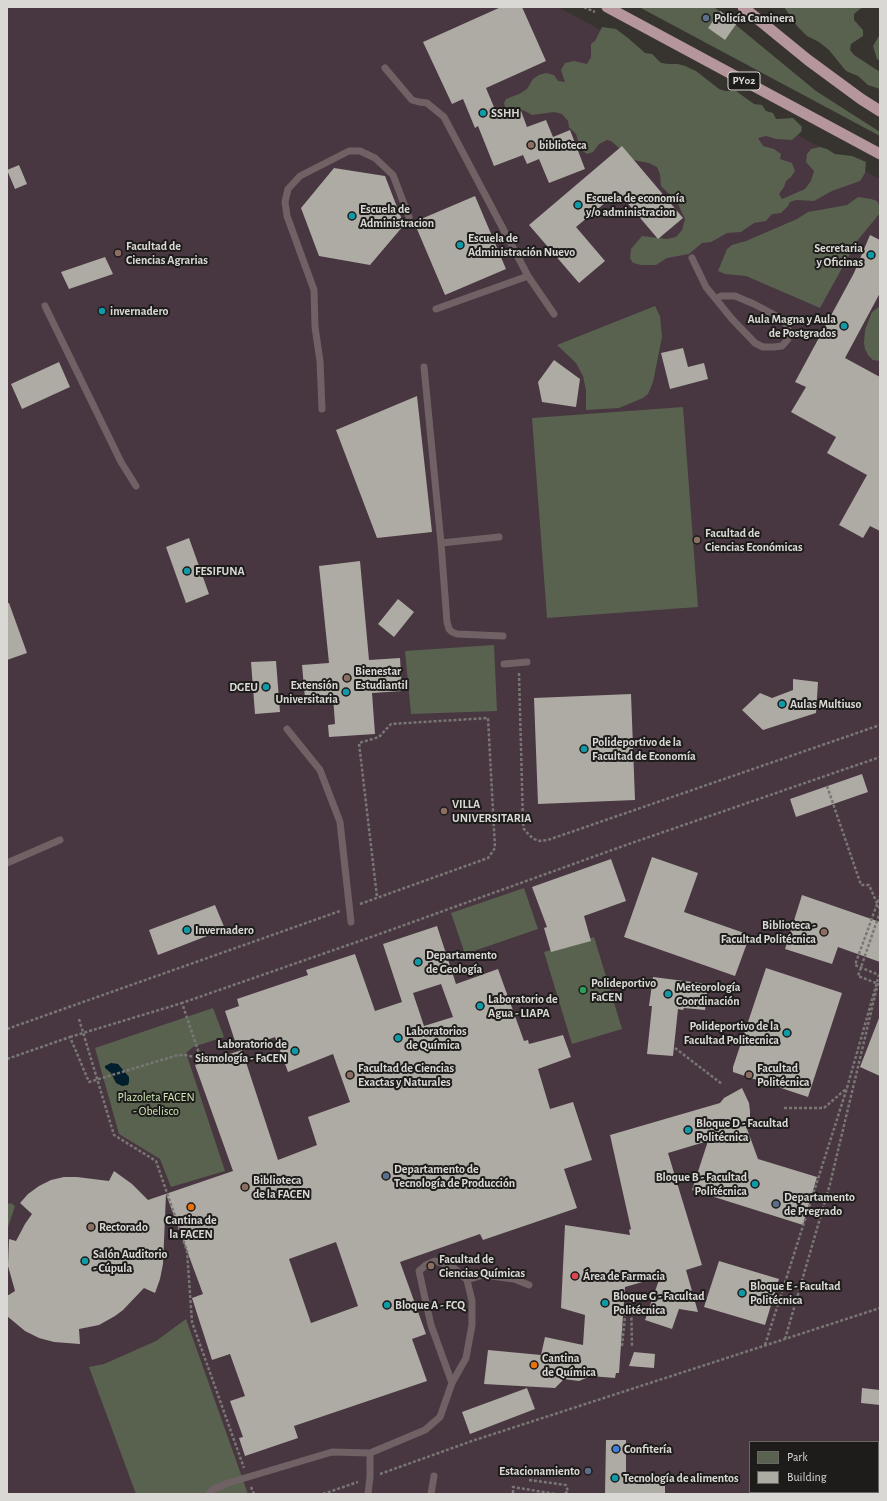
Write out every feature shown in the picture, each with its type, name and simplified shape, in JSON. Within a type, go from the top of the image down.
[{"type":"highway","name":"PY02","points":[[607,7],[880,154]]},
{"type":"highway","points":[[743,7],[808,60],[880,111]]},
{"type":"lane","points":[[385,68],[412,100],[427,103],[444,117],[528,276],[554,314]]},
{"type":"lane","points":[[322,409],[320,361],[315,327],[314,290],[287,216],[286,202],[288,189],[300,176],[349,151],[360,151],[375,158],[393,175],[409,216]]},
{"type":"lane","points":[[692,258],[706,287],[716,299],[748,337],[763,347],[782,346],[788,339],[788,329],[784,320],[735,296],[721,296],[716,299]]},
{"type":"lane","points":[[436,309],[528,276]]},
{"type":"lane","points":[[45,306],[121,462],[136,486]]},
{"type":"lane","points":[[424,367],[447,622],[452,632],[457,634],[503,636]]},
{"type":"lane","points":[[441,543],[499,537]]},
{"type":"lane","points":[[504,664],[527,662]]},
{"type":"lane","points":[[287,729],[320,770],[340,822],[351,922]]},
{"type":"lane","points":[[7,863],[60,840]]},
{"type":"lane","points":[[209,1494],[212,1490],[217,1488],[332,1452],[370,1453],[425,1430],[440,1418],[452,1383],[466,1358],[472,1325],[472,1301],[467,1280],[453,1267],[435,1262],[426,1265],[419,1271],[431,1325],[452,1383]]},
{"type":"lane","points":[[467,1280],[483,1275],[514,1278],[529,1285]]},
{"type":"lane","points":[[368,1494],[370,1478],[370,1453]]},
{"type":"lane","points":[[431,1494],[434,1476]]},
{"type":"path","points":[[518,663],[523,823],[524,829],[529,835],[540,841],[548,840],[880,725]]},
{"type":"path","points":[[7,1029],[488,858],[495,848],[488,718],[391,724],[379,737],[359,743],[377,897]]},
{"type":"path","points":[[7,1059],[182,1003],[618,848],[880,757]]},
{"type":"path","points":[[827,786],[860,885],[869,885],[880,911],[858,976],[878,983]]},
{"type":"path","points":[[785,1339],[830,1184],[878,983],[879,975],[855,965],[880,896]]},
{"type":"path","points":[[765,1346],[847,1088],[878,983]]},
{"type":"path","points":[[70,1038],[89,1082],[178,1055],[186,1055],[201,1059],[182,1003]]},
{"type":"path","points":[[79,1019],[114,1135],[156,1161],[187,1251],[192,1322],[254,1494]]},
{"type":"path","points":[[675,1048],[722,1084]]},
{"type":"path","points":[[784,1108],[824,1108],[847,1088]]},
{"type":"path","points":[[622,1346],[627,1296],[631,1297],[632,1347]]},
{"type":"path","points":[[323,1494],[472,1441],[880,1308]]},
{"type":"path","points":[[529,1480],[566,1485],[568,1492],[563,1494]]},
{"type":"path","points":[[513,1493],[513,1487],[555,1494]]},
{"type":"shaded area","name":"VILLA UNIVERSITARIA","points":[[7,7],[558,7],[880,179],[880,1494],[7,1494]]},
{"type":"green space","points":[[639,7],[714,7],[816,91],[880,132],[880,136]]},
{"type":"green space","points":[[784,7],[865,7],[854,14],[854,20],[863,30],[863,36],[851,44],[850,50],[854,55],[880,72],[880,89],[868,85],[858,76],[846,71],[829,50],[819,42],[807,36],[797,26]]},
{"type":"green space","points":[[602,27],[616,29],[645,53],[652,54],[661,63],[685,66],[696,71],[719,89],[725,91],[736,91],[754,104],[762,105],[766,111],[773,113],[776,119],[793,118],[802,127],[801,132],[792,140],[776,139],[766,136],[758,138],[763,146],[774,149],[781,154],[780,159],[792,163],[795,171],[786,181],[779,194],[782,199],[805,189],[811,181],[814,171],[806,162],[807,154],[811,149],[820,147],[835,154],[852,156],[866,162],[865,173],[860,181],[832,191],[814,201],[796,200],[790,202],[781,213],[772,214],[766,221],[754,223],[741,232],[727,233],[711,242],[702,243],[689,254],[667,258],[656,265],[641,265],[633,263],[630,258],[631,249],[642,236],[667,239],[676,237],[682,230],[685,219],[677,202],[661,186],[660,174],[657,167],[649,163],[633,160],[611,141],[607,140],[599,144],[593,152],[587,154],[581,150],[576,134],[569,127],[568,121],[562,114],[554,112],[532,115],[523,110],[511,112],[506,111],[504,103],[506,99],[527,89],[533,79],[539,75],[546,73],[554,75],[558,81],[565,82],[561,70],[565,63],[574,61],[587,64],[591,57],[591,44],[595,41]]},
{"type":"green space","points":[[880,34],[880,61],[877,59],[873,46]]},
{"type":"green space","points":[[858,197],[877,201],[880,207],[880,213],[857,241],[820,308],[746,276],[725,274],[718,271],[727,249],[732,245],[746,241],[797,219],[808,212],[847,205]]},
{"type":"green space","points":[[655,306],[660,316],[662,337],[653,382],[648,394],[643,398],[619,408],[586,410],[586,390],[583,376],[576,363],[557,345]]},
{"type":"green space","points":[[880,306],[880,361],[873,360],[868,355],[864,343],[865,330],[872,312]]},
{"type":"green space","points":[[683,407],[698,607],[547,618],[532,418]]},
{"type":"green space","points":[[494,645],[497,711],[411,714],[405,651]]},
{"type":"green space","points":[[524,888],[538,929],[465,954],[451,913]]},
{"type":"green space","name":"Polideportivo FaCEN","points":[[594,937],[622,1029],[572,1044],[544,952]]},
{"type":"green space","name":"Plazoleta FACEN - Obelisco","points":[[213,1008],[224,1037],[193,1047],[186,1053],[225,1171],[171,1187],[160,1159],[119,1134],[95,1048]]},
{"type":"green space","points":[[11,1203],[15,1206],[7,1230],[7,1204]]},
{"type":"green space","points":[[186,1319],[248,1494],[136,1494],[89,1367],[104,1364],[156,1341]]},
{"type":"water","points":[[111,1063],[118,1064],[129,1077],[128,1085],[122,1086],[116,1083],[111,1073],[105,1068],[105,1066]]},
{"type":"building","points":[[501,7],[522,7],[546,61],[486,88],[499,119],[521,111],[527,127],[546,120],[553,137],[570,130],[585,169],[549,183],[539,159],[527,164],[523,155],[494,166],[478,126],[475,128],[463,99],[452,104],[423,42]]},
{"type":"building","points":[[720,11],[737,23],[725,40],[708,28]]},
{"type":"building","name":"Escuela de economía y/o administracion","points":[[622,146],[683,218],[658,239],[618,192],[576,227],[605,261],[579,283],[529,225]]},
{"type":"building","points":[[19,165],[27,184],[15,189],[7,170]]},
{"type":"building","name":"Escuela de Administracion","points":[[334,168],[385,176],[404,225],[370,265],[319,256],[301,208]]},
{"type":"building","name":"Escuela de Administración Nuevo","points":[[475,196],[506,269],[445,295],[414,222]]},
{"type":"building","points":[[870,235],[880,240],[880,293],[845,358],[880,377],[880,531],[870,526],[863,538],[839,525],[867,475],[827,453],[836,437],[791,412],[806,387],[795,382],[854,273]]},
{"type":"building","points":[[105,257],[113,274],[69,289],[61,272]]},
{"type":"building","points":[[683,348],[688,367],[704,363],[708,379],[670,389],[661,353]]},
{"type":"building","points":[[554,360],[580,379],[576,407],[542,402],[538,382]]},
{"type":"building","points":[[59,362],[70,387],[22,409],[11,384]]},
{"type":"building","points":[[417,396],[432,532],[377,538],[336,430]]},
{"type":"building","name":"FESIFUNA","points":[[189,538],[209,594],[186,603],[166,547]]},
{"type":"building","name":"Extensión Universitaria","points":[[360,561],[369,660],[400,658],[402,691],[372,693],[375,734],[329,737],[328,725],[335,724],[333,696],[305,698],[302,665],[329,663],[319,566]]},
{"type":"building","points":[[398,599],[414,612],[394,637],[378,624]]},
{"type":"building","points":[[7,603],[9,603],[27,653],[7,660]]},
{"type":"building","name":"DGEU","points":[[276,661],[280,712],[255,714],[251,662]]},
{"type":"building","name":"Aulas Multiuso","points":[[793,679],[818,682],[816,713],[763,730],[742,710],[760,693],[772,698],[793,690]]},
{"type":"building","name":"Polideportivo de la Facultad de Economía","points":[[631,694],[635,800],[538,804],[534,698]]},
{"type":"building","points":[[862,774],[868,792],[796,817],[790,799]]},
{"type":"building","points":[[652,857],[698,873],[684,912],[750,935],[735,976],[624,937]]},
{"type":"building","points":[[611,859],[626,901],[584,916],[591,941],[551,952],[544,928],[547,927],[532,887]]},
{"type":"building","name":"Biblioteca - Facultad Politécnica","points":[[802,895],[880,922],[880,962],[838,947],[832,964],[785,949]]},
{"type":"building","name":"Invernadero","points":[[215,905],[225,929],[158,955],[149,930]]},
{"type":"building","points":[[437,926],[456,984],[498,969],[524,1041],[528,1040],[529,1044],[563,1035],[571,1057],[538,1069],[550,1109],[573,1102],[592,1160],[564,1169],[577,1208],[483,1240],[480,1234],[400,1262],[426,1334],[412,1339],[427,1381],[294,1426],[298,1438],[245,1456],[239,1438],[243,1437],[230,1401],[245,1396],[230,1354],[212,1360],[192,1298],[203,1294],[166,1194],[163,1264],[155,1293],[144,1288],[123,1310],[115,1316],[99,1325],[79,1329],[80,1344],[54,1342],[39,1338],[25,1331],[7,1316],[7,1296],[15,1291],[8,1266],[9,1239],[16,1241],[32,1214],[20,1203],[28,1194],[51,1180],[64,1177],[77,1177],[109,1181],[114,1171],[132,1184],[148,1200],[233,1171],[195,1065],[242,1050],[278,1160],[317,1145],[308,1117],[350,1102],[333,1054],[288,1072],[275,1037],[238,1050],[225,1011],[239,1006],[237,999],[308,975],[306,970],[355,954],[375,1011],[402,1002],[383,944]],"holes":[[[441,984],[453,1017],[424,1026],[413,993]],[[336,1242],[358,1306],[311,1323],[289,1259]]]},
{"type":"building","name":"Polideportivo de la Facultad Politecnica","points":[[766,968],[842,993],[808,1097],[733,1072],[733,1067]]},
{"type":"building","points":[[653,977],[708,984],[705,1010],[684,1008],[683,1010],[678,1009],[673,1056],[647,1054],[652,1006],[649,1006]]},
{"type":"building","points":[[880,1018],[880,1076],[860,1067]]},
{"type":"building","points":[[742,1088],[749,1103],[750,1111],[750,1120],[746,1126],[758,1159],[817,1177],[803,1225],[692,1190],[708,1141],[668,1153],[702,1265],[686,1270],[698,1312],[679,1309],[672,1329],[645,1320],[660,1277],[625,1287],[619,1373],[616,1373],[615,1378],[591,1376],[579,1381],[564,1379],[555,1388],[484,1384],[488,1350],[541,1355],[545,1337],[583,1345],[585,1315],[561,1308],[565,1225],[630,1235],[629,1230],[631,1229],[610,1135],[720,1103],[724,1098]]},
{"type":"building","name":"Bloque E - Facultad Politécnica","points":[[719,1261],[779,1279],[765,1325],[704,1307]]},
{"type":"building","points":[[634,1352],[655,1354],[654,1368],[629,1366]]},
{"type":"building","points":[[527,1388],[535,1409],[470,1434],[462,1412]]},
{"type":"building","points":[[862,1388],[880,1390],[880,1405],[861,1403]]},
{"type":"building","points":[[606,1440],[626,1440],[626,1480],[665,1481],[665,1494],[605,1494]]},
{"type":"place","name":"Policía Caminera","points":[[706,18]]},
{"type":"place","name":"SSHH","points":[[483,113]]},
{"type":"place","name":"biblioteca","points":[[531,145]]},
{"type":"place","name":"Escuela de economía y/o administracion","points":[[578,205]]},
{"type":"place","name":"Escuela de Administracion","points":[[352,216]]},
{"type":"place","name":"Escuela de Administración Nuevo","points":[[460,245]]},
{"type":"place","name":"Facultad de Ciencias Agrarias","points":[[118,253]]},
{"type":"place","name":"Secretaria y Oficinas","points":[[871,255]]},
{"type":"place","name":"invernadero","points":[[102,311]]},
{"type":"place","name":"Aula Magna y Aula de Postgrados","points":[[844,326]]},
{"type":"place","name":"Facultad de Ciencias Económicas","points":[[697,540]]},
{"type":"place","name":"FESIFUNA","points":[[187,571]]},
{"type":"place","name":"Bienestar Estudiantil","points":[[347,678]]},
{"type":"place","name":"DGEU","points":[[266,687]]},
{"type":"place","name":"Extensión Universitaria","points":[[346,692]]},
{"type":"place","name":"Aulas Multiuso","points":[[782,704]]},
{"type":"place","name":"Polideportivo de la Facultad de Economía","points":[[584,749]]},
{"type":"place","name":"VILLA UNIVERSITARIA","points":[[444,811]]},
{"type":"place","name":"Invernadero","points":[[187,930]]},
{"type":"place","name":"Biblioteca - Facultad Politécnica","points":[[824,932]]},
{"type":"place","name":"Departamento de Geología","points":[[418,962]]},
{"type":"place","name":"Polideportivo FaCEN","points":[[583,990]]},
{"type":"place","name":"Meteorología Coordinación","points":[[668,994]]},
{"type":"place","name":"Laboratorio de Agua - LIAPA","points":[[480,1006]]},
{"type":"place","name":"Polideportivo de la Facultad Politecnica","points":[[787,1033]]},
{"type":"place","name":"Laboratorios de Química","points":[[398,1038]]},
{"type":"place","name":"Laboratorio de Sismología - FaCEN","points":[[295,1051]]},
{"type":"place","name":"Facultad de Ciencias Exactas y Naturales","points":[[350,1075]]},
{"type":"place","name":"Facultad Politécnica","points":[[749,1075]]},
{"type":"place","name":"Bloque D - Facultad Politécnica","points":[[688,1130]]},
{"type":"place","name":"Departamento de Tecnología de Producción","points":[[386,1176]]},
{"type":"place","name":"Bloque B - Facultad Politécnica","points":[[755,1184]]},
{"type":"place","name":"Biblioteca de la FACEN","points":[[245,1187]]},
{"type":"place","name":"Departamento de Pregrado","points":[[776,1204]]},
{"type":"place","name":"Cantina de la FACEN","points":[[191,1207]]},
{"type":"place","name":"Rectorado","points":[[91,1227]]},
{"type":"place","name":"Salón Auditorio - Cúpula","points":[[85,1261]]},
{"type":"place","name":"Facultad de Ciencias Químicas","points":[[431,1266]]},
{"type":"place","name":"Área de Farmacia","points":[[575,1276]]},
{"type":"place","name":"Bloque E - Facultad Politécnica","points":[[742,1293]]},
{"type":"place","name":"Bloque G - Facultad Politécnica","points":[[605,1303]]},
{"type":"place","name":"Bloque A - FCQ","points":[[387,1305]]},
{"type":"place","name":"Cantina de Química","points":[[534,1365]]},
{"type":"place","name":"Confitería","points":[[616,1449]]},
{"type":"place","name":"Estacionamiento","points":[[588,1471]]},
{"type":"place","name":"Tecnología de alimentos","points":[[615,1478]]}]
